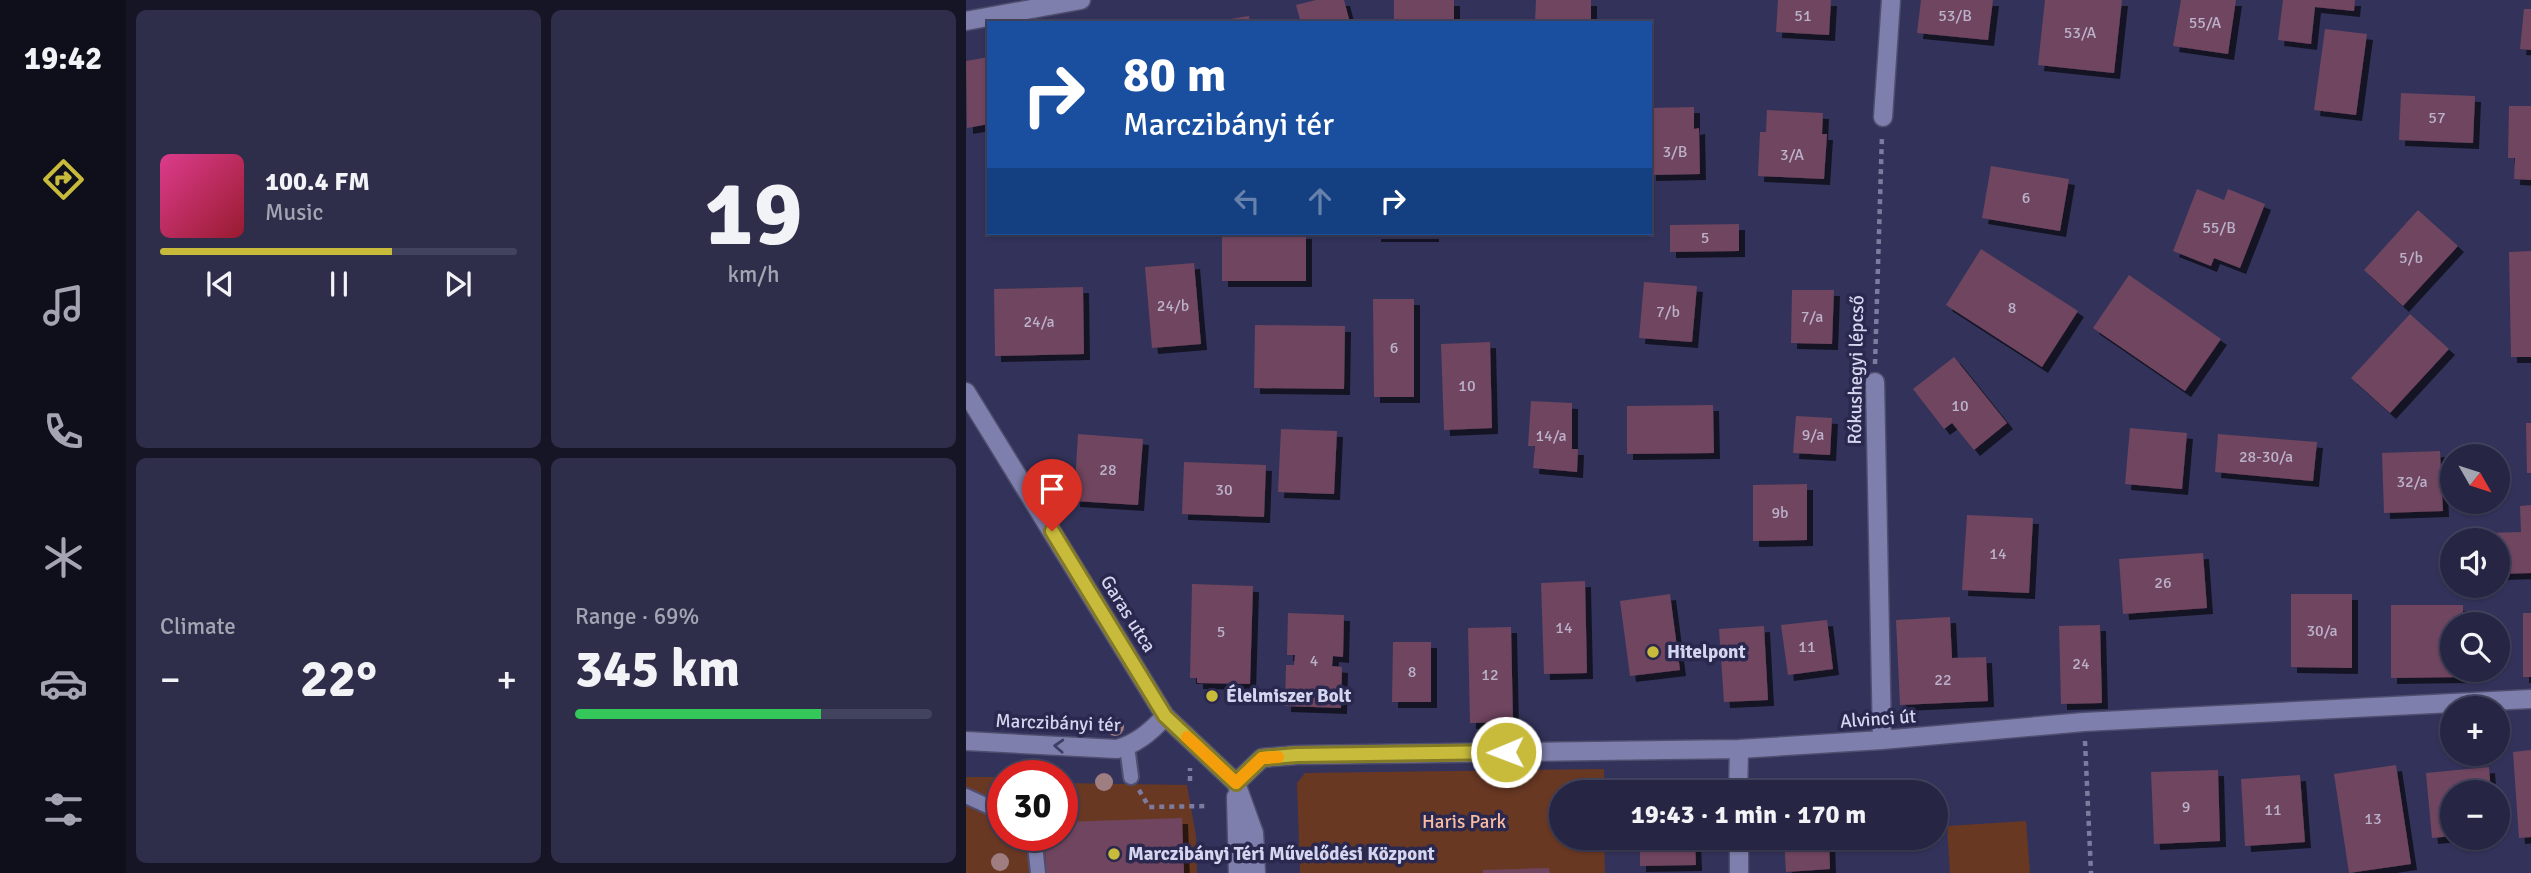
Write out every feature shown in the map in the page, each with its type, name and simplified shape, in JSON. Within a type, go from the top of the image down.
[{"type":"street","points":[[966,22],[1079,0]]},
{"type":"street","points":[[1883,117],[1891,0]]},
{"type":"street","name":"Rókushegyi lépcső","points":[[1875,382],[1882,740]]},
{"type":"street","name":"Garas utca","points":[[966,392],[1165,716]]},
{"type":"street","name":"Alvinci út","points":[[1236,783],[1262,758],[1297,755],[1739,749],[1882,740],[2084,722],[2531,699]]},
{"type":"street","points":[[1165,716],[1236,783],[1254,833],[1256,873]]},
{"type":"street","name":"Marczibányi tér","points":[[966,741],[1117,749],[1127,747],[1152,731],[1165,716]]},
{"type":"street","points":[[1738,780],[1739,749]]},
{"type":"street","points":[[1236,783],[1238,873]]},
{"type":"street","points":[[1739,850],[1739,873]]},
{"type":"lane","points":[[1127,747],[1132,777]]},
{"type":"lane","points":[[966,796],[987,806]]},
{"type":"lane","points":[[1036,851],[1038,873]]},
{"type":"path","name":"Rókushegyi lépcső","points":[[1875,382],[1883,117]]},
{"type":"path","points":[[2084,722],[2091,873]]},
{"type":"path","points":[[1132,777],[1149,807],[1209,806]]},
{"type":"green space","name":"Haris Park","points":[[1604,769],[1604,780],[1549,780],[1549,850],[1604,850],[1605,873],[1300,873],[1297,783],[1305,773]]},
{"type":"green space","points":[[966,777],[987,777],[987,851],[1078,851],[1078,783],[1187,785],[1196,836],[1197,873],[966,873]]},
{"type":"green space","points":[[2026,821],[2030,873],[1950,873],[1948,826]]},
{"type":"building","points":[[1316,0],[1344,0],[1349,21],[1300,21],[1296,5]]},
{"type":"building","points":[[1394,0],[1454,0],[1454,21],[1394,21]]},
{"type":"building","points":[[1536,0],[1591,0],[1591,21],[1535,21]]},
{"type":"building","points":[[1778,0],[1831,0],[1829,35],[1776,32]]},
{"type":"building","points":[[1921,0],[1993,0],[1988,40],[1917,33]]},
{"type":"building","points":[[2045,0],[2122,0],[2114,73],[2038,65]]},
{"type":"building","points":[[2181,0],[2236,0],[2228,54],[2173,46]]},
{"type":"building","points":[[2283,0],[2355,0],[2354,11],[2315,7],[2311,44],[2278,40]]},
{"type":"building","points":[[2524,9],[2531,9],[2531,50],[2520,49]]},
{"type":"building","points":[[1249,16],[1250,21],[1224,21]]},
{"type":"building","points":[[2325,29],[2367,34],[2356,115],[2314,110]]},
{"type":"building","points":[[987,57],[987,124],[967,128],[966,61]]},
{"type":"building","points":[[2401,93],[2475,96],[2473,143],[2399,140]]},
{"type":"building","points":[[2509,106],[2531,106],[2531,180],[2514,179],[2515,158],[2508,158]]},
{"type":"building","points":[[1694,107],[1694,129],[1699,128],[1700,174],[1652,175],[1652,108]]},
{"type":"building","points":[[1767,110],[1823,113],[1822,134],[1827,134],[1824,179],[1758,176],[1760,132],[1766,132]]},
{"type":"building","points":[[1991,166],[2069,179],[2060,231],[1982,218]]},
{"type":"building","points":[[2197,189],[2224,200],[2228,189],[2265,204],[2240,268],[2214,258],[2211,266],[2173,251]]},
{"type":"building","points":[[2418,210],[2458,246],[2403,306],[2364,270]]},
{"type":"building","points":[[1739,224],[1739,251],[1670,252],[1670,225]]},
{"type":"building","points":[[1222,235],[1306,235],[1306,281],[1222,281]]},
{"type":"building","points":[[1375,235],[1433,235],[1433,236]]},
{"type":"building","points":[[1981,249],[2078,311],[2042,367],[1946,305]]},
{"type":"building","points":[[2531,251],[2531,357],[2511,357],[2509,252]]},
{"type":"building","points":[[1194,263],[1201,344],[1152,348],[1145,267]]},
{"type":"building","points":[[2129,275],[2221,339],[2185,391],[2093,328]]},
{"type":"building","points":[[1644,282],[1697,286],[1692,342],[1639,338]]},
{"type":"building","points":[[1083,287],[1084,354],[995,356],[994,289]]},
{"type":"building","points":[[1792,290],[1834,290],[1832,344],[1791,343]]},
{"type":"building","points":[[1373,299],[1414,299],[1414,397],[1374,397]]},
{"type":"building","points":[[2410,314],[2449,349],[2390,413],[2351,378]]},
{"type":"building","points":[[1255,325],[1345,326],[1344,389],[1254,388]]},
{"type":"building","points":[[1490,342],[1492,428],[1444,430],[1441,344]]},
{"type":"building","points":[[1954,357],[2007,423],[1974,450],[1952,423],[1944,429],[1913,389]]},
{"type":"building","points":[[1531,401],[1572,403],[1572,449],[1578,449],[1577,472],[1533,468],[1535,446],[1528,446]]},
{"type":"building","points":[[1713,405],[1714,453],[1627,454],[1627,406]]},
{"type":"building","points":[[1796,416],[1832,418],[1830,455],[1793,453]]},
{"type":"building","points":[[2526,423],[2531,423],[2531,473],[2527,473]]},
{"type":"building","points":[[2130,428],[2187,433],[2182,489],[2125,484]]},
{"type":"building","points":[[1281,429],[1337,431],[1334,494],[1278,492]]},
{"type":"building","points":[[1078,434],[1143,439],[1138,505],[1074,501]]},
{"type":"building","points":[[2218,434],[2317,442],[2313,481],[2215,472]]},
{"type":"building","points":[[2440,451],[2440,511],[2384,513],[2382,453]]},
{"type":"building","points":[[1184,462],[1266,465],[1264,517],[1182,514]]},
{"type":"building","points":[[1807,484],[1807,540],[1753,541],[1753,485]]},
{"type":"building","points":[[2531,505],[2531,573],[2510,574],[2510,532],[2521,532],[2520,506]]},
{"type":"building","points":[[1967,515],[2033,518],[2029,593],[1962,590]]},
{"type":"building","points":[[2203,553],[2207,608],[2123,614],[2119,559]]},
{"type":"building","points":[[1585,581],[1587,673],[1544,674],[1541,583]]},
{"type":"building","points":[[1192,584],[1253,586],[1250,684],[1197,683],[1197,678],[1190,678]]},
{"type":"building","points":[[1670,594],[1680,670],[1630,676],[1620,601]]},
{"type":"building","points":[[2291,594],[2352,594],[2352,668],[2291,667]]},
{"type":"building","points":[[2391,605],[2463,605],[2463,612],[2440,612],[2440,677],[2391,678]]},
{"type":"building","points":[[1288,613],[1344,615],[1343,657],[1333,656],[1332,666],[1342,667],[1341,708],[1285,706],[1286,665],[1294,665],[1295,655],[1287,655]]},
{"type":"building","points":[[2523,613],[2531,613],[2531,677],[2523,677]]},
{"type":"building","points":[[1950,617],[1952,658],[1986,657],[1988,701],[1900,705],[1896,620]]},
{"type":"building","points":[[1827,620],[1833,669],[1788,675],[1781,625]]},
{"type":"building","points":[[2100,625],[2102,703],[2061,704],[2059,626]]},
{"type":"building","points":[[1764,626],[1768,700],[1724,702],[1719,629]]},
{"type":"building","points":[[1511,627],[1513,722],[1470,723],[1468,628]]},
{"type":"building","points":[[1393,642],[1431,642],[1431,702],[1392,702]]},
{"type":"building","points":[[2531,750],[2531,837],[2519,838],[2513,752]]},
{"type":"building","points":[[2396,765],[2411,864],[2349,873],[2334,774]]},
{"type":"building","points":[[2489,767],[2490,780],[2440,780],[2440,837],[2432,838],[2426,773]]},
{"type":"building","points":[[2218,770],[2220,841],[2154,844],[2151,772]]},
{"type":"building","points":[[2300,775],[2305,842],[2245,846],[2241,779]]},
{"type":"building","name":"Marczibányi Téri Művelődési Központ","points":[[1182,818],[1184,873],[1046,873],[1045,851],[1078,851],[1078,821]]},
{"type":"building","points":[[1640,850],[1695,850],[1696,865],[1640,866]]},
{"type":"building","points":[[1785,850],[1829,850],[1830,869],[1786,872]]},
{"type":"building","points":[[1549,868],[1550,873],[1483,873],[1483,870]]},
{"type":"slow traffic","points":[[1187,737],[1236,783],[1262,758],[1278,757]]},
{"type":"place","name":"Hitelpont","points":[[1653,652]]},
{"type":"place","name":"Élelmiszer Bolt","points":[[1212,696]]},
{"type":"place","name":"Marczibányi Téri Művelődési Központ","points":[[1114,854]]},
{"type":"route","points":[[1052,531],[1165,716],[1236,783],[1262,758],[1297,755],[1506,752]]}]
